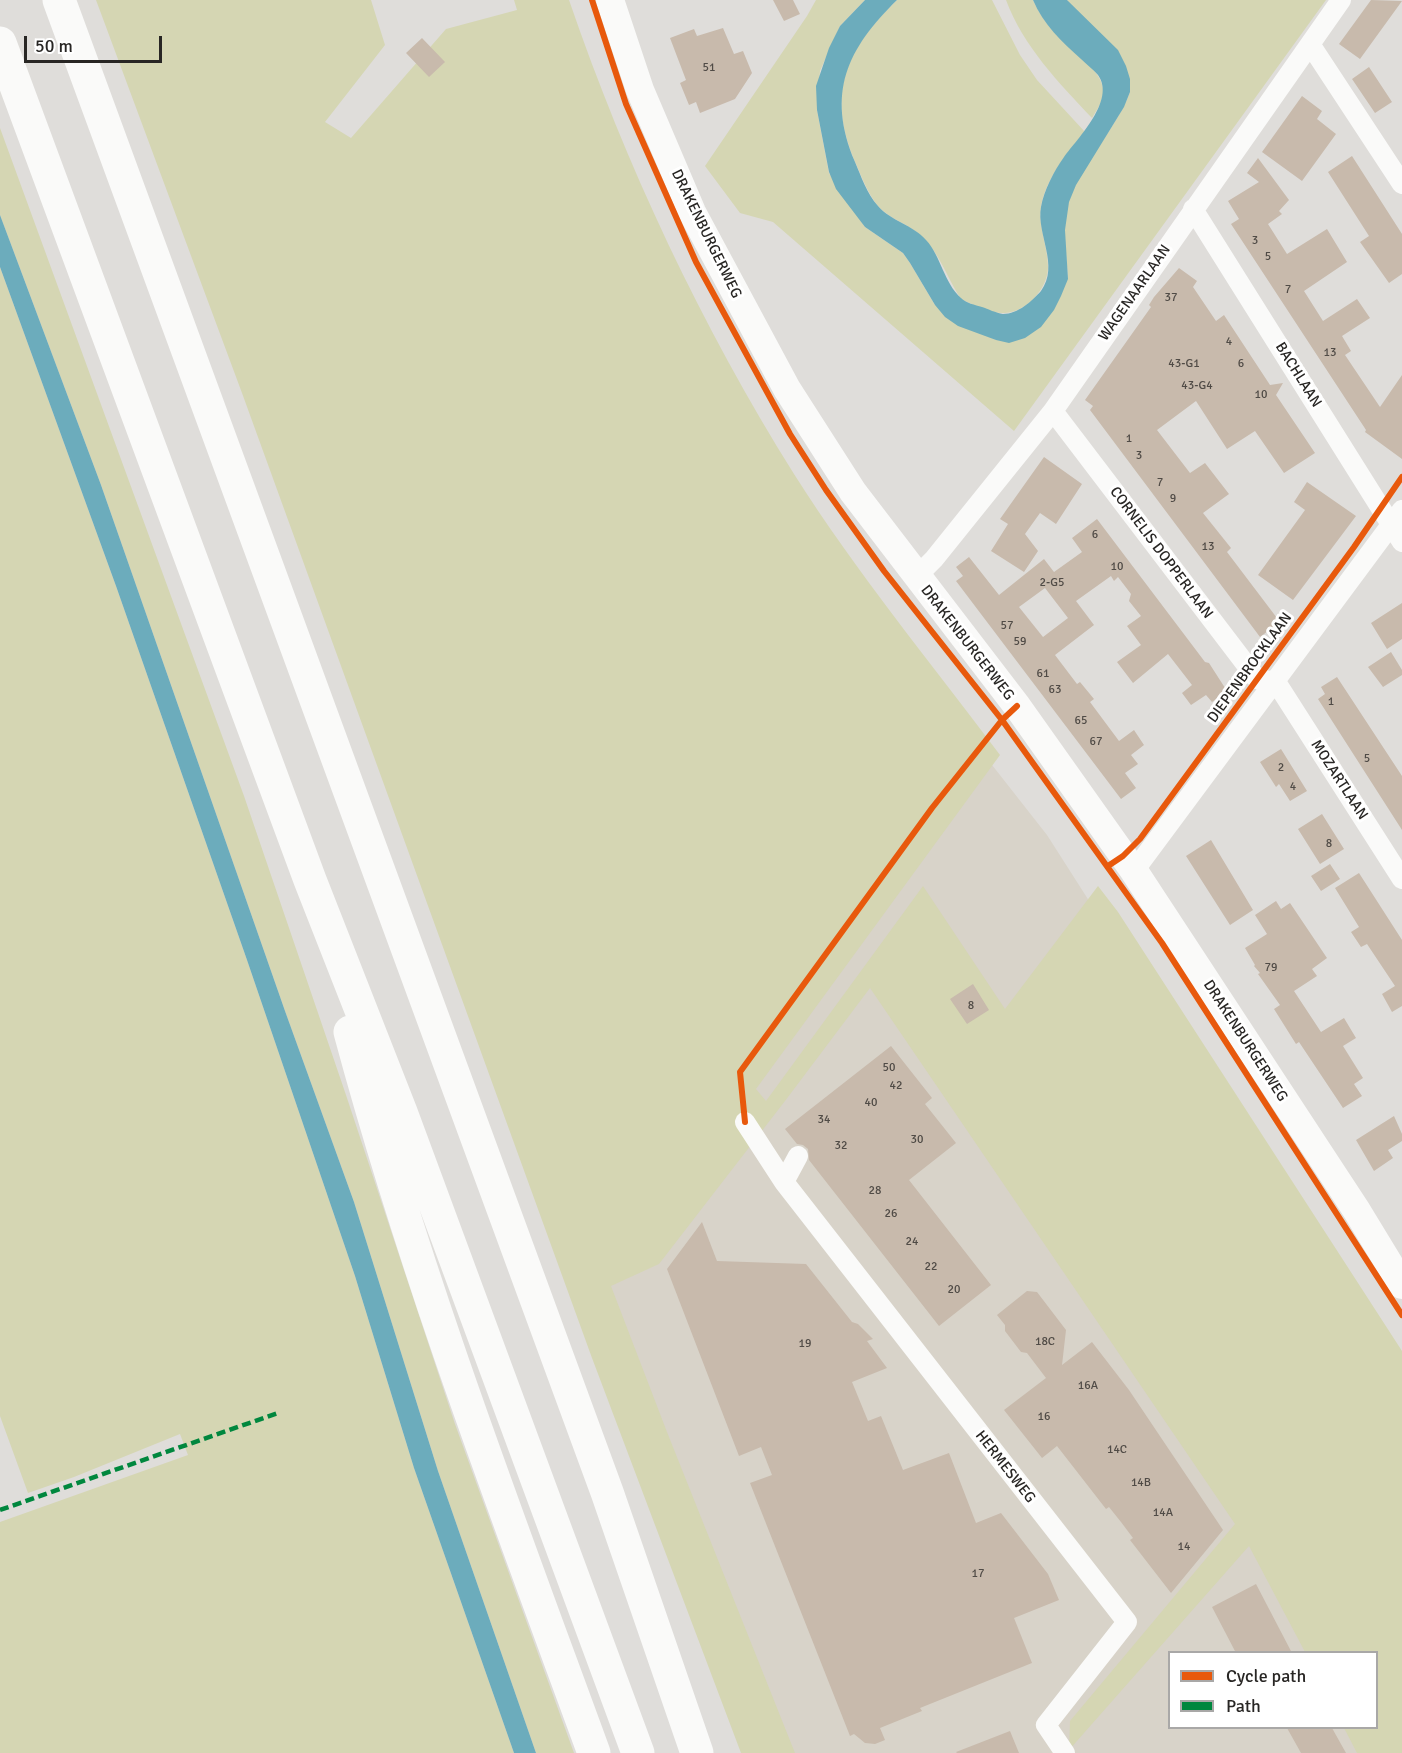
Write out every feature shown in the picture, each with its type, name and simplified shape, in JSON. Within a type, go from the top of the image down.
[{"type":"highway","points":[[59,0],[607,1492],[698,1753]]},
{"type":"highway","points":[[0,43],[310,880],[401,1112],[638,1753]]},
{"type":"highway","points":[[310,880],[374,1122],[441,1327],[594,1753]]},
{"type":"highway","points":[[607,1492],[714,1753]]},
{"type":"main road","name":"DRAKENBURGERWEG","points":[[610,0],[640,90],[698,223],[787,389],[853,492],[1017,706],[1134,871],[1357,1211],[1402,1285]]},
{"type":"street","name":"WAGENAARLAAN","points":[[916,577],[934,559],[1053,411],[1341,0]]},
{"type":"street","points":[[1310,44],[1402,183]]},
{"type":"street","name":"BACHLAAN","points":[[1193,209],[1397,518],[1402,542]]},
{"type":"street","name":"CORNELIS DOPPERLAAN","points":[[1053,411],[1257,679],[1276,682]]},
{"type":"street","name":"DIEPENBROCKLAAN","points":[[1134,871],[1397,518]]},
{"type":"street","name":"MOZARTLAAN","points":[[1276,682],[1402,879]]},
{"type":"street","name":"HERMESWEG","points":[[745,1122],[784,1182],[1127,1622],[1046,1725],[1065,1753]]},
{"type":"street","points":[[784,1182],[798,1156]]},
{"type":"shaded area","points":[[974,742],[1047,835],[1402,1391],[1402,1753],[776,1753],[590,1255]]},
{"type":"green space","points":[[96,0],[371,0],[385,45],[325,122],[351,138],[446,29],[517,10],[514,0],[569,0],[591,62],[641,184],[697,302],[760,418],[794,474],[843,546],[894,617],[1000,755],[756,1089],[766,1101],[923,886],[1005,1009],[1098,886],[1118,912],[1402,1351],[1402,1753],[1357,1753],[1345,1729],[1378,1729],[1378,1651],[1304,1651],[1249,1546],[1069,1750],[1070,1721],[1235,1524],[870,988],[659,1264],[611,1286],[795,1753],[741,1753],[592,1358],[242,393]]},
{"type":"green space","points":[[816,0],[865,0],[840,26],[820,71],[817,110],[829,173],[865,227],[903,253],[935,305],[996,340],[1068,279],[1065,230],[1070,199],[1084,168],[1114,123],[1130,92],[1067,0],[1326,0],[1014,431],[773,222],[740,213],[705,166]]},
{"type":"green space","points":[[897,0],[992,0],[1020,55],[1037,80],[1085,132],[1052,176],[1041,207],[1040,214],[1048,267],[1044,283],[1035,298],[1013,312],[994,312],[961,299],[928,243],[915,231],[885,213],[877,205],[856,164],[842,116],[845,75],[864,37]]},
{"type":"green space","points":[[1006,0],[1033,0],[1052,30],[1098,75],[1103,88],[1103,96],[1092,118],[1032,48],[1013,17]]},
{"type":"green space","points":[[0,128],[244,796],[455,1424],[574,1753],[536,1753],[438,1471],[354,1202],[101,485],[0,215]]},
{"type":"green space","points":[[0,267],[116,586],[247,960],[355,1276],[414,1468],[514,1753],[0,1753],[0,1522],[188,1455],[180,1434],[28,1493],[0,1416]]},
{"type":"water","points":[[865,0],[897,0],[865,36],[846,74],[842,93],[842,114],[846,137],[862,179],[871,196],[883,211],[915,230],[931,246],[950,285],[961,298],[971,304],[1003,314],[1014,312],[1024,306],[1041,291],[1046,281],[1048,260],[1040,217],[1042,201],[1057,168],[1093,118],[1102,96],[1102,85],[1098,75],[1054,32],[1042,17],[1033,0],[1067,0],[1118,50],[1126,66],[1130,79],[1130,92],[1124,107],[1076,185],[1069,202],[1065,230],[1068,279],[1054,310],[1041,327],[1025,338],[1009,343],[996,340],[958,326],[945,317],[903,253],[865,227],[836,189],[829,172],[817,110],[816,86],[829,48],[840,26]]},
{"type":"water","points":[[0,215],[101,485],[354,1202],[438,1471],[536,1753],[514,1753],[414,1468],[355,1276],[247,960],[116,586],[0,267]]},
{"type":"building","points":[[773,0],[793,0],[800,14],[784,21]]},
{"type":"building","points":[[1371,0],[1402,1],[1360,59],[1339,44]]},
{"type":"building","points":[[723,28],[734,54],[743,51],[752,73],[735,99],[700,113],[696,102],[689,105],[680,83],[686,80],[670,38],[694,29],[697,36]]},
{"type":"building","points":[[422,38],[445,62],[429,77],[406,53]]},
{"type":"building","points":[[1369,67],[1392,102],[1375,113],[1352,79]]},
{"type":"building","points":[[1302,96],[1322,111],[1317,119],[1336,134],[1302,181],[1262,152]]},
{"type":"building","points":[[1352,156],[1402,234],[1402,274],[1389,283],[1360,242],[1369,236],[1328,172]]},
{"type":"building","points":[[1258,158],[1289,200],[1279,211],[1282,214],[1268,224],[1287,254],[1327,229],[1347,262],[1304,291],[1323,321],[1357,299],[1370,318],[1342,336],[1351,351],[1345,355],[1380,407],[1402,375],[1402,459],[1365,432],[1366,430],[1231,224],[1239,219],[1228,201],[1259,182],[1247,173]]},
{"type":"building","points":[[1179,268],[1197,281],[1193,287],[1216,321],[1224,315],[1270,385],[1283,383],[1276,395],[1315,453],[1284,473],[1255,431],[1227,449],[1196,401],[1157,430],[1190,473],[1205,463],[1229,494],[1203,513],[1231,548],[1227,552],[1280,622],[1260,637],[1090,410],[1093,406],[1085,400],[1151,307],[1149,305],[1154,297]]},
{"type":"building","points":[[1044,457],[1082,484],[1056,524],[1040,513],[1025,534],[1038,551],[1024,572],[991,551],[1008,524],[1000,519]]},
{"type":"building","points":[[1307,482],[1356,516],[1293,600],[1258,575],[1305,510],[1294,502]]},
{"type":"building","points":[[1097,519],[1205,662],[1209,663],[1227,691],[1212,702],[1206,695],[1191,705],[1182,693],[1192,685],[1168,654],[1133,683],[1117,662],[1141,645],[1127,626],[1141,616],[1129,601],[1131,594],[1118,577],[1114,581],[1111,576],[1076,601],[1094,625],[1055,655],[1077,684],[1080,682],[1094,699],[1090,702],[1119,741],[1134,730],[1144,745],[1131,755],[1138,764],[1125,773],[1136,788],[1121,799],[956,581],[963,576],[956,567],[969,557],[999,595],[1044,559],[1054,572],[1082,552],[1072,538]],"holes":[[[1045,588],[1068,618],[1043,637],[1019,607]]]},
{"type":"building","points":[[1402,603],[1402,639],[1387,649],[1371,623]]},
{"type":"building","points":[[1391,652],[1402,670],[1402,675],[1383,687],[1368,667]]},
{"type":"building","points":[[1337,677],[1402,776],[1402,830],[1318,699],[1325,694],[1321,687]]},
{"type":"building","points":[[1281,749],[1307,791],[1290,801],[1279,784],[1276,787],[1260,762]]},
{"type":"building","points":[[1322,814],[1344,849],[1320,864],[1298,829]]},
{"type":"building","points":[[1211,840],[1253,910],[1230,925],[1186,856]]},
{"type":"building","points":[[1330,864],[1340,879],[1321,891],[1311,876]]},
{"type":"building","points":[[1359,873],[1402,940],[1402,1006],[1392,1012],[1382,994],[1395,986],[1367,944],[1361,947],[1351,932],[1359,927],[1335,888]]},
{"type":"building","points":[[1276,901],[1281,909],[1290,903],[1327,958],[1312,969],[1317,976],[1294,991],[1321,1032],[1344,1018],[1356,1038],[1343,1046],[1363,1078],[1354,1084],[1362,1096],[1343,1108],[1299,1042],[1296,1044],[1274,1009],[1280,1005],[1258,974],[1260,973],[1245,948],[1267,934],[1255,915]]},
{"type":"building","points":[[973,984],[989,1010],[967,1024],[950,999]]},
{"type":"building","points":[[891,1046],[932,1098],[925,1104],[956,1143],[909,1180],[991,1285],[939,1326],[809,1160],[808,1149],[797,1144],[785,1129]]},
{"type":"building","points":[[1394,1116],[1402,1134],[1402,1141],[1388,1150],[1393,1158],[1374,1171],[1356,1140]]},
{"type":"building","points":[[702,1222],[717,1261],[806,1264],[852,1322],[858,1324],[873,1339],[867,1341],[887,1368],[852,1382],[868,1421],[881,1416],[903,1470],[949,1453],[976,1523],[1001,1513],[1048,1574],[1059,1600],[1014,1618],[1032,1663],[920,1708],[922,1711],[880,1728],[885,1740],[875,1744],[865,1743],[854,1734],[850,1736],[750,1483],[772,1475],[761,1447],[739,1456],[667,1269]]},
{"type":"building","points":[[1027,1291],[1037,1292],[1066,1330],[1062,1365],[1092,1342],[1129,1390],[1223,1530],[1171,1593],[1130,1540],[1133,1538],[1121,1522],[1109,1507],[1106,1509],[1057,1446],[1042,1458],[1004,1410],[1046,1378],[1027,1353],[1021,1352],[1005,1331],[1005,1325],[997,1315]]},
{"type":"building","points":[[1256,1584],[1291,1651],[1235,1651],[1212,1607]]},
{"type":"building","points":[[1288,1729],[1333,1729],[1346,1753],[1301,1753]]},
{"type":"building","points":[[1010,1731],[1019,1753],[956,1752]]},
{"type":"marked path","points":[[0,1510],[278,1413]]},
{"type":"cycle path","points":[[592,0],[626,104],[696,262],[790,434],[826,490],[884,571],[1002,720],[1162,943],[1402,1315]]},
{"type":"cycle path","points":[[1108,866],[1123,856],[1140,839],[1354,547],[1402,477]]},
{"type":"cycle path","points":[[745,1122],[740,1072],[932,808],[1002,720],[1017,706]]}]
